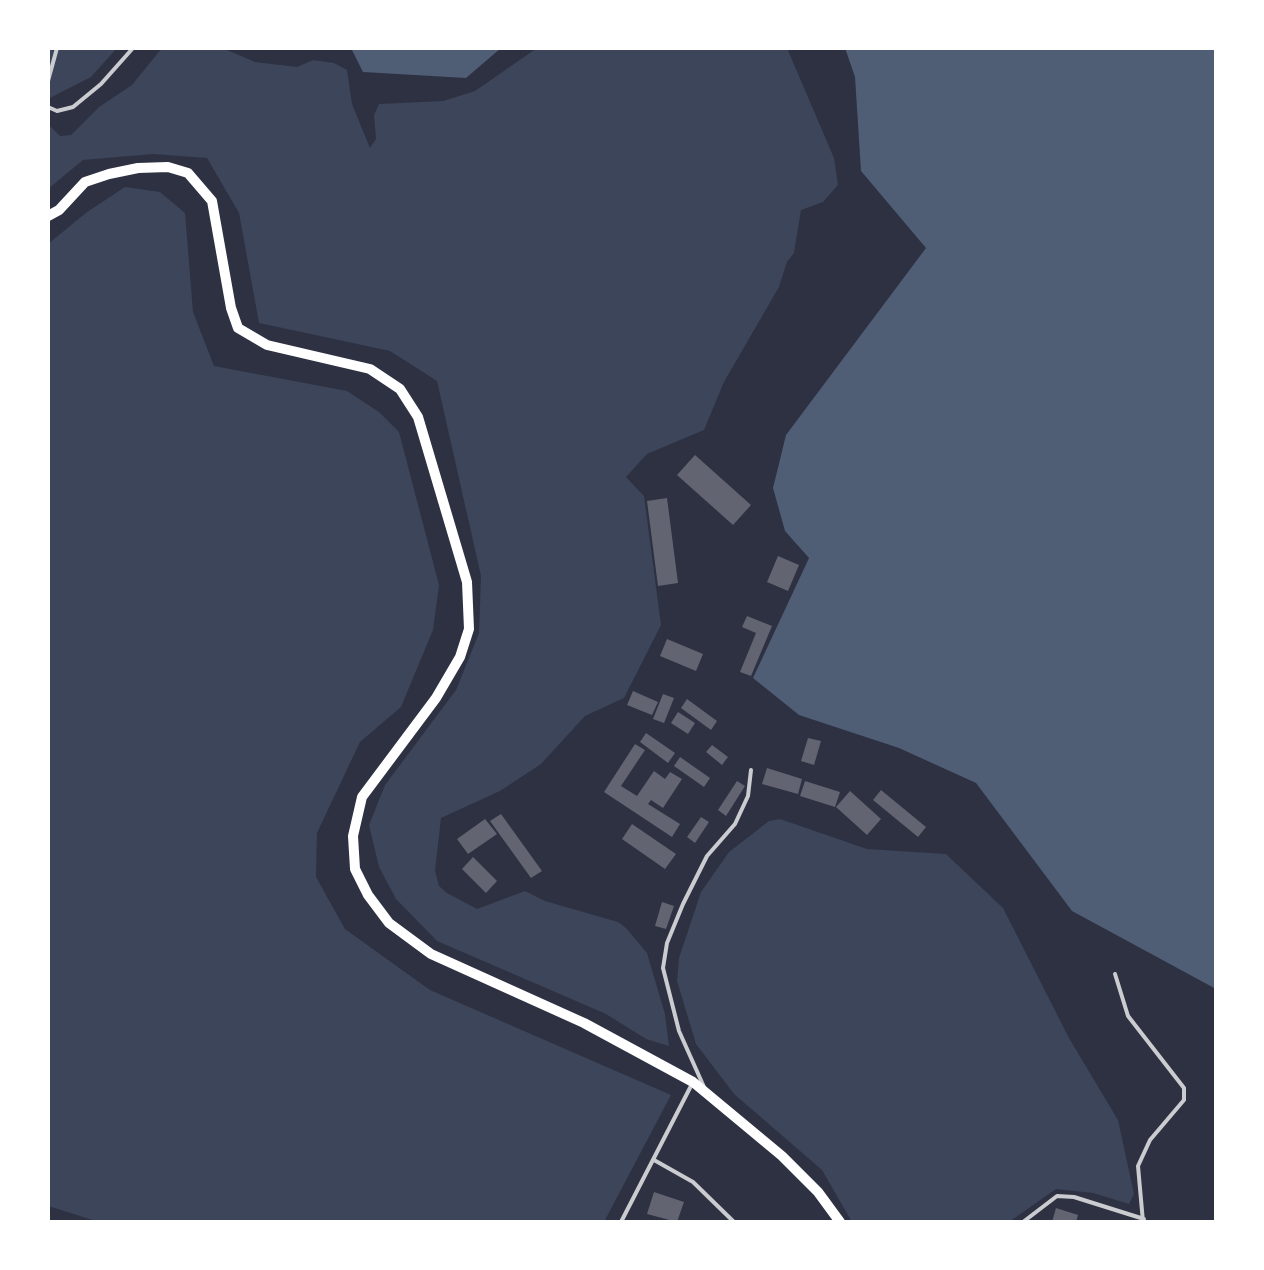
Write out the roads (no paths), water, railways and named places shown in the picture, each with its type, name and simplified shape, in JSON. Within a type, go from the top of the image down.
[{"type":"main road","points":[[48,216],[59,210],[85,182],[109,174],[138,168],[168,167],[188,173],[212,201],[231,308],[238,328],[267,345],[370,369],[400,389],[418,417],[467,582],[469,629],[460,657],[436,698],[362,797],[353,836],[355,869],[368,895],[389,923],[431,954],[584,1023],[693,1082],[782,1156],[818,1192],[840,1222]]},
{"type":"lane","points":[[48,81],[57,48]]},
{"type":"lane","points":[[48,107],[57,111],[73,107],[101,84],[133,48]]},
{"type":"lane","points":[[706,1093],[679,1031],[663,968],[667,943],[683,904],[707,856],[735,824],[748,796],[751,770]]},
{"type":"lane","points":[[1023,1222],[1057,1196],[1074,1197],[1143,1220],[1138,1166],[1150,1140],[1184,1100],[1184,1088],[1128,1016],[1115,974]]},
{"type":"lane","points":[[621,1222],[693,1082]]},
{"type":"lane","points":[[653,1160],[693,1182],[734,1222]]}]
